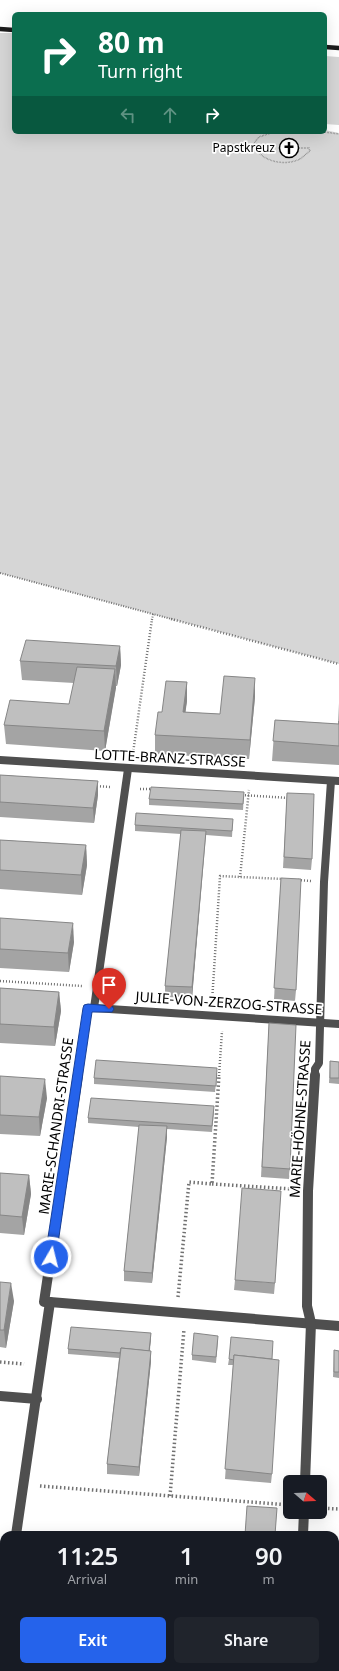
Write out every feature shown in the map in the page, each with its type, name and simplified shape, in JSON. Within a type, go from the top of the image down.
[{"type":"street","points":[[0,29],[12,30]]},
{"type":"street","points":[[327,47],[339,48]]},
{"type":"street","name":"LOTTE-BRANZ-STRASSE","points":[[0,760],[335,781]]},
{"type":"street","name":"MARIE-SCHANDRI-STRASSE","points":[[17,1531],[50,1302],[44,1302],[88,1008],[94,1008],[124,787],[128,769]]},
{"type":"street","name":"MARIE-HÖHNE-STRASSE","points":[[305,1475],[311,1323],[307,1306],[308,1191],[315,1069],[319,1063],[324,882],[335,781]]},
{"type":"street","name":"JULIE-VON-ZERZOG-STRASSE","points":[[94,1008],[339,1024]]},
{"type":"street","points":[[50,1302],[339,1326]]},
{"type":"street","points":[[0,1396],[37,1399]]},
{"type":"street","points":[[303,1531],[304,1519]]},
{"type":"path","points":[[327,132],[339,134]]},
{"type":"path","points":[[266,134],[256,139],[253,145],[254,150],[260,156],[286,162],[302,158],[310,151],[310,148],[291,148]]},
{"type":"path","points":[[0,573],[339,664]]},
{"type":"path","points":[[128,769],[132,759],[153,614]]},
{"type":"path","points":[[240,877],[249,796],[249,776]]},
{"type":"path","points":[[93,786],[155,790]]},
{"type":"path","points":[[241,795],[293,798]]},
{"type":"path","points":[[211,1016],[220,876],[286,880]]},
{"type":"path","points":[[293,880],[324,882]]},
{"type":"path","points":[[0,981],[97,987]]},
{"type":"path","points":[[212,1184],[223,1017]]},
{"type":"path","points":[[170,1496],[189,1182],[308,1191]]},
{"type":"path","points":[[0,1362],[41,1365]]},
{"type":"path","points":[[23,1485],[283,1504]]},
{"type":"path","points":[[327,1509],[339,1510]]},
{"type":"shaded area","points":[[0,33],[12,33],[12,134],[327,134],[327,130],[339,133],[339,664],[0,573]]},
{"type":"shaded area","points":[[327,56],[339,57],[339,125],[327,124]]},
{"type":"building","points":[[26,640],[120,646],[116,666],[20,661]]},
{"type":"building","points":[[77,667],[115,669],[104,731],[4,725],[10,700],[69,704]]},
{"type":"building","points":[[224,676],[255,678],[250,740],[155,735],[158,712],[162,712],[166,681],[187,682],[183,712],[220,714]]},
{"type":"building","points":[[275,720],[339,724],[339,746],[273,741]]},
{"type":"building","points":[[0,775],[98,781],[93,808],[0,802]]},
{"type":"building","points":[[151,787],[244,792],[243,804],[149,799]]},
{"type":"building","points":[[287,793],[314,794],[312,859],[284,857]]},
{"type":"building","points":[[136,813],[233,819],[232,831],[135,825]]},
{"type":"building","points":[[181,830],[206,831],[192,987],[165,986]]},
{"type":"building","points":[[0,840],[86,845],[81,875],[0,870]]},
{"type":"building","points":[[281,878],[301,879],[296,990],[274,988]]},
{"type":"building","points":[[0,918],[73,923],[68,953],[0,949]]},
{"type":"building","points":[[0,988],[59,992],[54,1027],[0,1024]]},
{"type":"building","points":[[269,1023],[296,1025],[290,1169],[262,1167]]},
{"type":"building","points":[[96,1060],[217,1068],[216,1086],[94,1078]]},
{"type":"building","points":[[330,1061],[339,1062],[339,1078],[330,1078]]},
{"type":"building","points":[[0,1076],[45,1079],[39,1117],[0,1115]]},
{"type":"building","points":[[91,1098],[214,1106],[212,1126],[88,1118]]},
{"type":"building","points":[[139,1125],[167,1126],[152,1273],[124,1271]]},
{"type":"building","points":[[0,1173],[29,1175],[22,1217],[0,1215]]},
{"type":"building","points":[[242,1188],[281,1191],[275,1283],[235,1280]]},
{"type":"building","points":[[0,1282],[11,1283],[4,1330],[0,1330]]},
{"type":"building","points":[[71,1327],[151,1333],[149,1351],[121,1348],[120,1353],[68,1349]]},
{"type":"building","points":[[194,1333],[218,1336],[216,1357],[192,1355]]},
{"type":"building","points":[[231,1337],[273,1341],[272,1359],[234,1355],[234,1360],[229,1359]]},
{"type":"building","points":[[121,1348],[151,1351],[139,1467],[107,1464]]},
{"type":"building","points":[[334,1350],[339,1351],[339,1372],[334,1372]]},
{"type":"building","points":[[234,1355],[279,1360],[272,1474],[225,1469]]},
{"type":"building","points":[[247,1506],[277,1508],[275,1531],[245,1531]]},
{"type":"place","name":"Papstkreuz","points":[[289,148]]},
{"type":"route","points":[[51,1257],[88,1008],[109,1009]]}]
